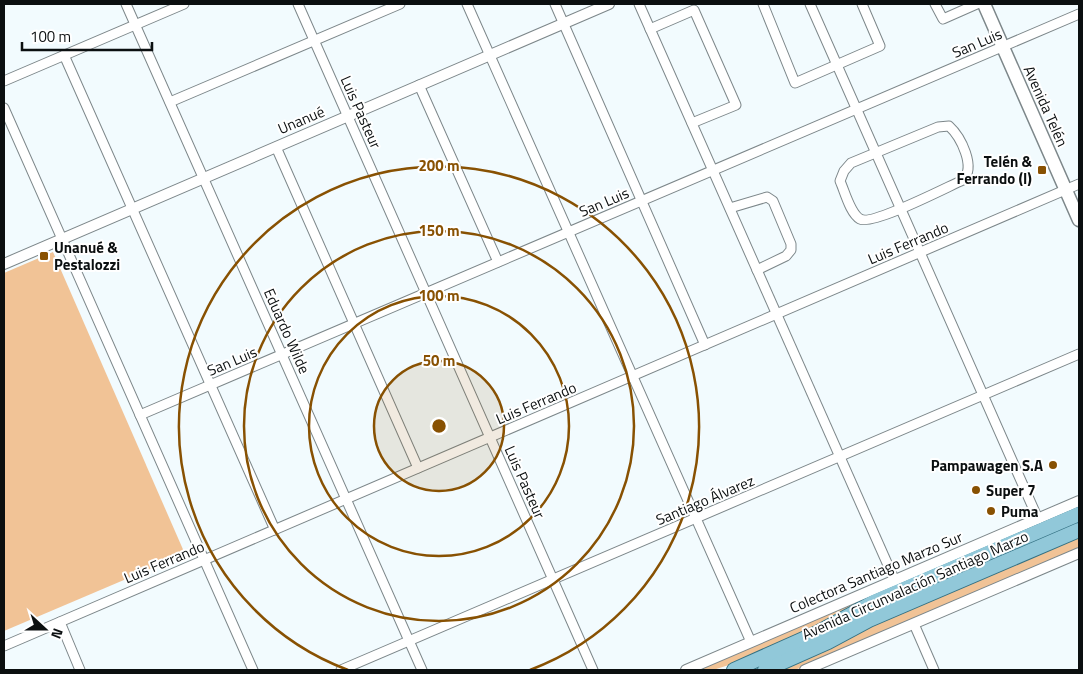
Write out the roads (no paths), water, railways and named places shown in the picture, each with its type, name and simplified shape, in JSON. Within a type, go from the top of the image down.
[{"type":"main road","name":"Avenida Telén","points":[[984,4],[1079,220]]},
{"type":"main road","name":"Avenida Circunvalación Santiago Marzo","points":[[734,670],[817,633],[874,602],[1079,514]]},
{"type":"main road","name":"Avenida Circunvalación Santiago Marzo","points":[[764,670],[831,641],[869,620],[1079,530]]},
{"type":"main road","points":[[724,670],[750,663]]},
{"type":"street","name":"Eduardo Wilde","points":[[126,4],[422,670]]},
{"type":"street","points":[[4,81],[184,4]]},
{"type":"street","name":"Luis Pasteur","points":[[298,4],[593,670]]},
{"type":"street","points":[[170,102],[400,4]]},
{"type":"street","points":[[467,4],[751,642]]},
{"type":"street","points":[[554,4],[705,345]]},
{"type":"street","name":"Unanué","points":[[4,264],[609,4]]},
{"type":"street","points":[[639,4],[894,580]]},
{"type":"street","points":[[762,4],[795,83],[880,46],[862,4]]},
{"type":"street","points":[[810,4],[1038,519]]},
{"type":"street","points":[[935,4],[943,20],[977,4]]},
{"type":"street","points":[[650,29],[694,10],[736,105],[692,123]]},
{"type":"street","name":"San Luis","points":[[140,415],[1079,14]]},
{"type":"street","points":[[64,55],[275,530]]},
{"type":"street","points":[[419,85],[498,262]]},
{"type":"street","points":[[4,108],[253,670]]},
{"type":"street","points":[[949,126],[956,132],[970,167],[968,175],[963,180],[900,209],[868,220],[861,220],[855,215],[840,181],[842,176],[851,163],[938,127],[949,126]]},
{"type":"street","points":[[276,147],[418,468]]},
{"type":"street","name":"Luis Ferrando","points":[[4,646],[1079,184]]},
{"type":"street","points":[[730,208],[767,197],[773,201],[791,244],[791,250],[786,256],[757,270]]},
{"type":"street","name":"Santiago Álvarez","points":[[340,670],[1079,354]]},
{"type":"street","name":"Colectora Santiago Marzo Sur","points":[[686,670],[1079,501]]},
{"type":"street","points":[[805,670],[1079,552]]},
{"type":"street","points":[[60,622],[80,670]]},
{"type":"street","points":[[914,624],[934,670]]},
{"type":"place","name":"Telén & Ferrando (I)","points":[[1042,170]]},
{"type":"place","name":"Unanué & Pestalozzi","points":[[44,256]]},
{"type":"place","name":"Pampawagen S.A","points":[[1053,465]]},
{"type":"place","name":"Super 7","points":[[976,490]]},
{"type":"place","name":"Puma","points":[[991,511]]}]
